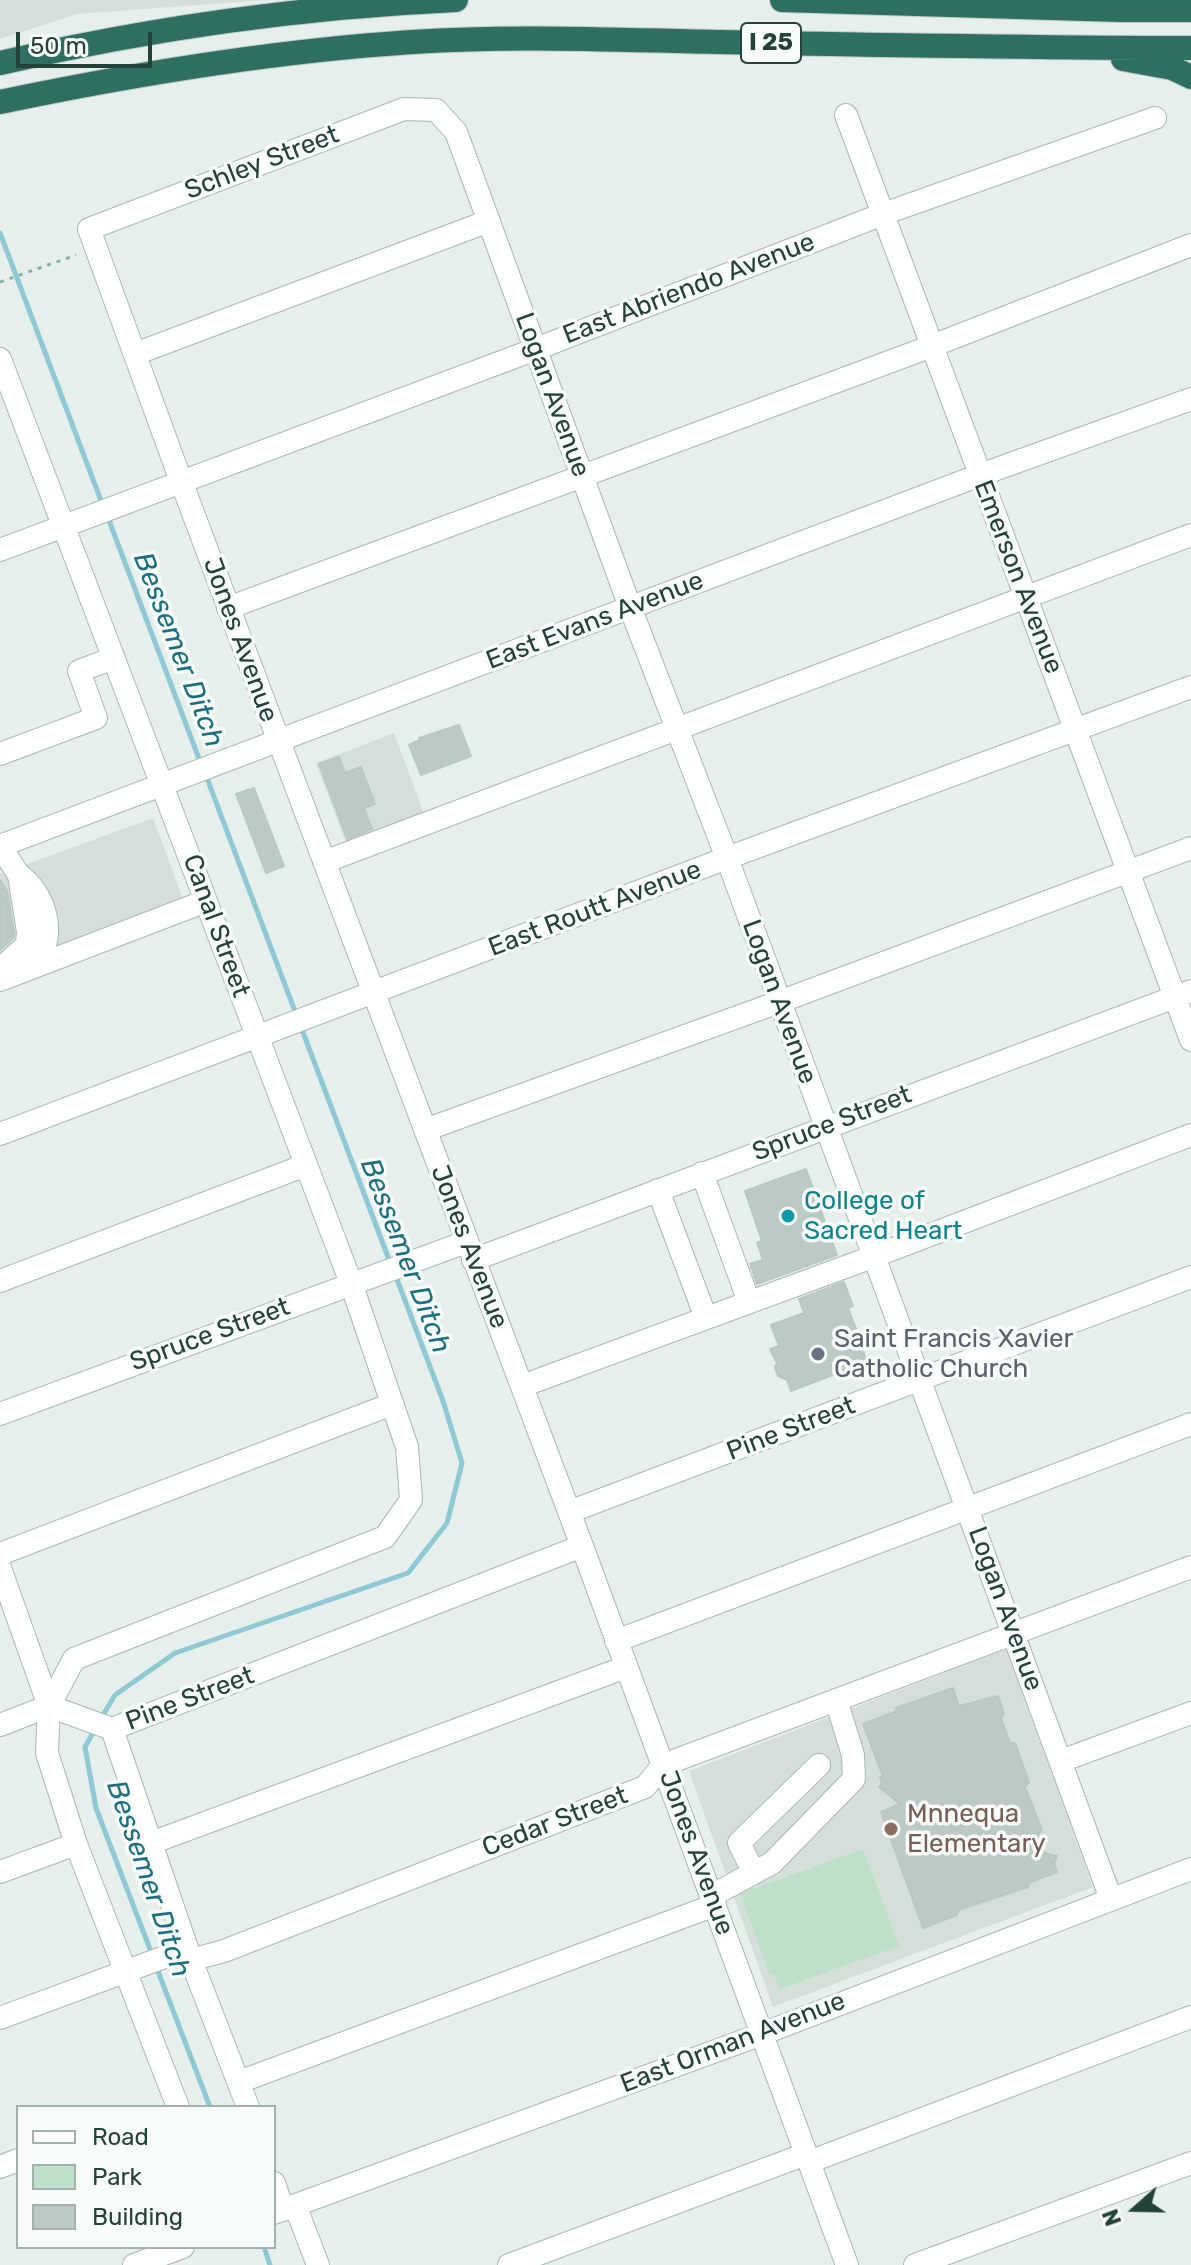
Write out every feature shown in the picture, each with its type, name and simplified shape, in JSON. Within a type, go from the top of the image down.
[{"type":"highway","points":[[0,63],[150,31],[223,20],[364,4],[456,0]]},
{"type":"highway","name":"I 25","points":[[782,0],[1191,10]]},
{"type":"highway","name":"I 25","points":[[0,102],[274,56],[411,42],[512,38],[1191,48]]},
{"type":"highway","points":[[1029,48],[1172,68],[1191,77]]},
{"type":"street","name":"Schley Street","points":[[93,238],[404,109],[436,110]]},
{"type":"street","name":"Logan Avenue","points":[[436,110],[456,132],[1111,1899]]},
{"type":"street","name":"Emerson Avenue","points":[[846,115],[1129,872],[1183,994],[1191,1040]]},
{"type":"street","name":"East Abriendo Avenue","points":[[2,543],[64,527],[883,214],[1155,118]]},
{"type":"street","points":[[135,354],[489,221]]},
{"type":"street","name":"Jones Avenue","points":[[93,238],[228,608],[582,1546],[847,2265]]},
{"type":"street","points":[[228,608],[932,346],[1191,245]]},
{"type":"street","name":"Canal Street","points":[[0,359],[351,1283],[407,1447],[411,1500],[385,1537],[74,1659],[49,1706]]},
{"type":"street","name":"East Evans Avenue","points":[[0,846],[980,475],[1191,399]]},
{"type":"street","points":[[324,862],[1191,535]]},
{"type":"street","points":[[0,754],[96,718],[79,671],[114,658]]},
{"type":"street","name":"East Routt Avenue","points":[[0,1134],[727,858],[1191,687]]},
{"type":"street","points":[[0,846],[19,875],[28,939],[9,966]]},
{"type":"street","points":[[425,1130],[1191,848]]},
{"type":"street","points":[[9,966],[206,901]]},
{"type":"street","name":"Spruce Street","points":[[0,1414],[401,1265],[470,1251],[658,1190],[1183,994]]},
{"type":"street","points":[[522,1386],[1191,1135]]},
{"type":"street","points":[[0,1281],[306,1165]]},
{"type":"street","points":[[702,1173],[749,1302]]},
{"type":"street","points":[[658,1190],[706,1318]]},
{"type":"street","name":"Pine Street","points":[[569,1512],[1191,1277]]},
{"type":"street","points":[[0,1554],[392,1404]]},
{"type":"street","points":[[616,1641],[1191,1424]]},
{"type":"street","name":"Pine Street","points":[[112,1729],[582,1546]]},
{"type":"street","name":"Cedar Street","points":[[0,2018],[129,1969],[224,1951],[645,1787],[663,1765],[1191,1567]]},
{"type":"street","points":[[1,1575],[49,1706],[47,1753],[76,1844],[129,1969],[172,2105]]},
{"type":"street","points":[[151,1843],[626,1667]]},
{"type":"street","points":[[239,2082],[713,1900],[772,1863],[854,1779],[853,1755],[836,1700]]},
{"type":"street","points":[[0,1725],[49,1706],[112,1729],[151,1843],[181,1957],[247,2105]]},
{"type":"street","points":[[1061,1761],[1191,1713]]},
{"type":"street","points":[[754,1873],[739,1843],[819,1765]]},
{"type":"street","points":[[0,1872],[76,1844]]},
{"type":"street","name":"East Orman Avenue","points":[[284,2209],[762,2034],[1191,1869]]},
{"type":"street","points":[[509,2265],[1191,2017]]},
{"type":"street","points":[[915,2265],[1191,2163]]},
{"type":"street","points":[[276,2188],[284,2209],[318,2265]]},
{"type":"street","points":[[134,2265],[178,2249]]},
{"type":"path","points":[[0,282],[25,273],[93,238]]},
{"type":"shaded area","points":[[0,0],[266,0],[77,14],[0,39]]},
{"type":"shaded area","points":[[394,733],[426,819],[348,848],[316,763]]},
{"type":"shaded area","points":[[153,818],[190,918],[0,989],[0,874]]},
{"type":"shaded area","name":"Mnnequa Elementary","points":[[1006,1649],[1093,1887],[773,2007],[689,1771]]},
{"type":"green space","points":[[863,1849],[899,1946],[780,1989],[774,1974],[770,1975],[740,1894]]},
{"type":"building","points":[[459,725],[471,756],[421,775],[409,745],[419,738]]},
{"type":"building","points":[[339,757],[345,773],[361,767],[375,804],[364,808],[372,829],[347,839],[319,764]]},
{"type":"building","points":[[254,788],[284,866],[266,873],[236,794]]},
{"type":"building","points":[[0,880],[7,891],[14,933],[13,938],[0,950]]},
{"type":"building","name":"College of Sacred Heart","points":[[806,1169],[837,1255],[757,1284],[750,1264],[763,1260],[757,1243],[762,1241],[745,1191]]},
{"type":"building","name":"Saint Francis Xavier Catholic Church","points":[[844,1282],[853,1306],[848,1308],[858,1334],[864,1332],[868,1345],[861,1347],[866,1359],[864,1363],[791,1391],[787,1380],[778,1376],[775,1367],[777,1363],[770,1349],[779,1346],[771,1325],[804,1313],[799,1299]]},
{"type":"building","points":[[953,1688],[959,1706],[998,1696],[1004,1713],[1001,1718],[1010,1743],[1015,1743],[1029,1782],[1025,1787],[1042,1830],[1038,1834],[1044,1853],[1057,1856],[1054,1863],[1057,1872],[1029,1883],[1028,1887],[958,1910],[957,1915],[923,1928],[881,1812],[900,1804],[879,1787],[882,1783],[880,1777],[883,1777],[863,1724],[897,1711],[896,1708]]},
{"type":"waterway","name":"Bessemer Ditch","points":[[0,233],[103,506]]},
{"type":"waterway","name":"Bessemer Ditch","points":[[107,515],[201,764]]},
{"type":"waterway","name":"Bessemer Ditch","points":[[205,773],[296,1014]]},
{"type":"waterway","name":"Bessemer Ditch","points":[[301,1027],[391,1265]]},
{"type":"waterway","name":"Bessemer Ditch","points":[[100,1720],[115,1695],[175,1653],[408,1573],[447,1523],[462,1463],[443,1401],[395,1274]]},
{"type":"waterway","name":"Bessemer Ditch","points":[[95,1729],[85,1747],[96,1808],[153,1957]]},
{"type":"waterway","name":"Bessemer Ditch","points":[[156,1966],[209,2105]]},
{"type":"waterway","name":"Bessemer Ditch","points":[[265,2249],[270,2265]]},
{"type":"place","name":"College of Sacred Heart","points":[[788,1216]]},
{"type":"place","name":"Saint Francis Xavier Catholic Church","points":[[818,1354]]},
{"type":"place","name":"Mnnequa Elementary","points":[[891,1829]]}]
